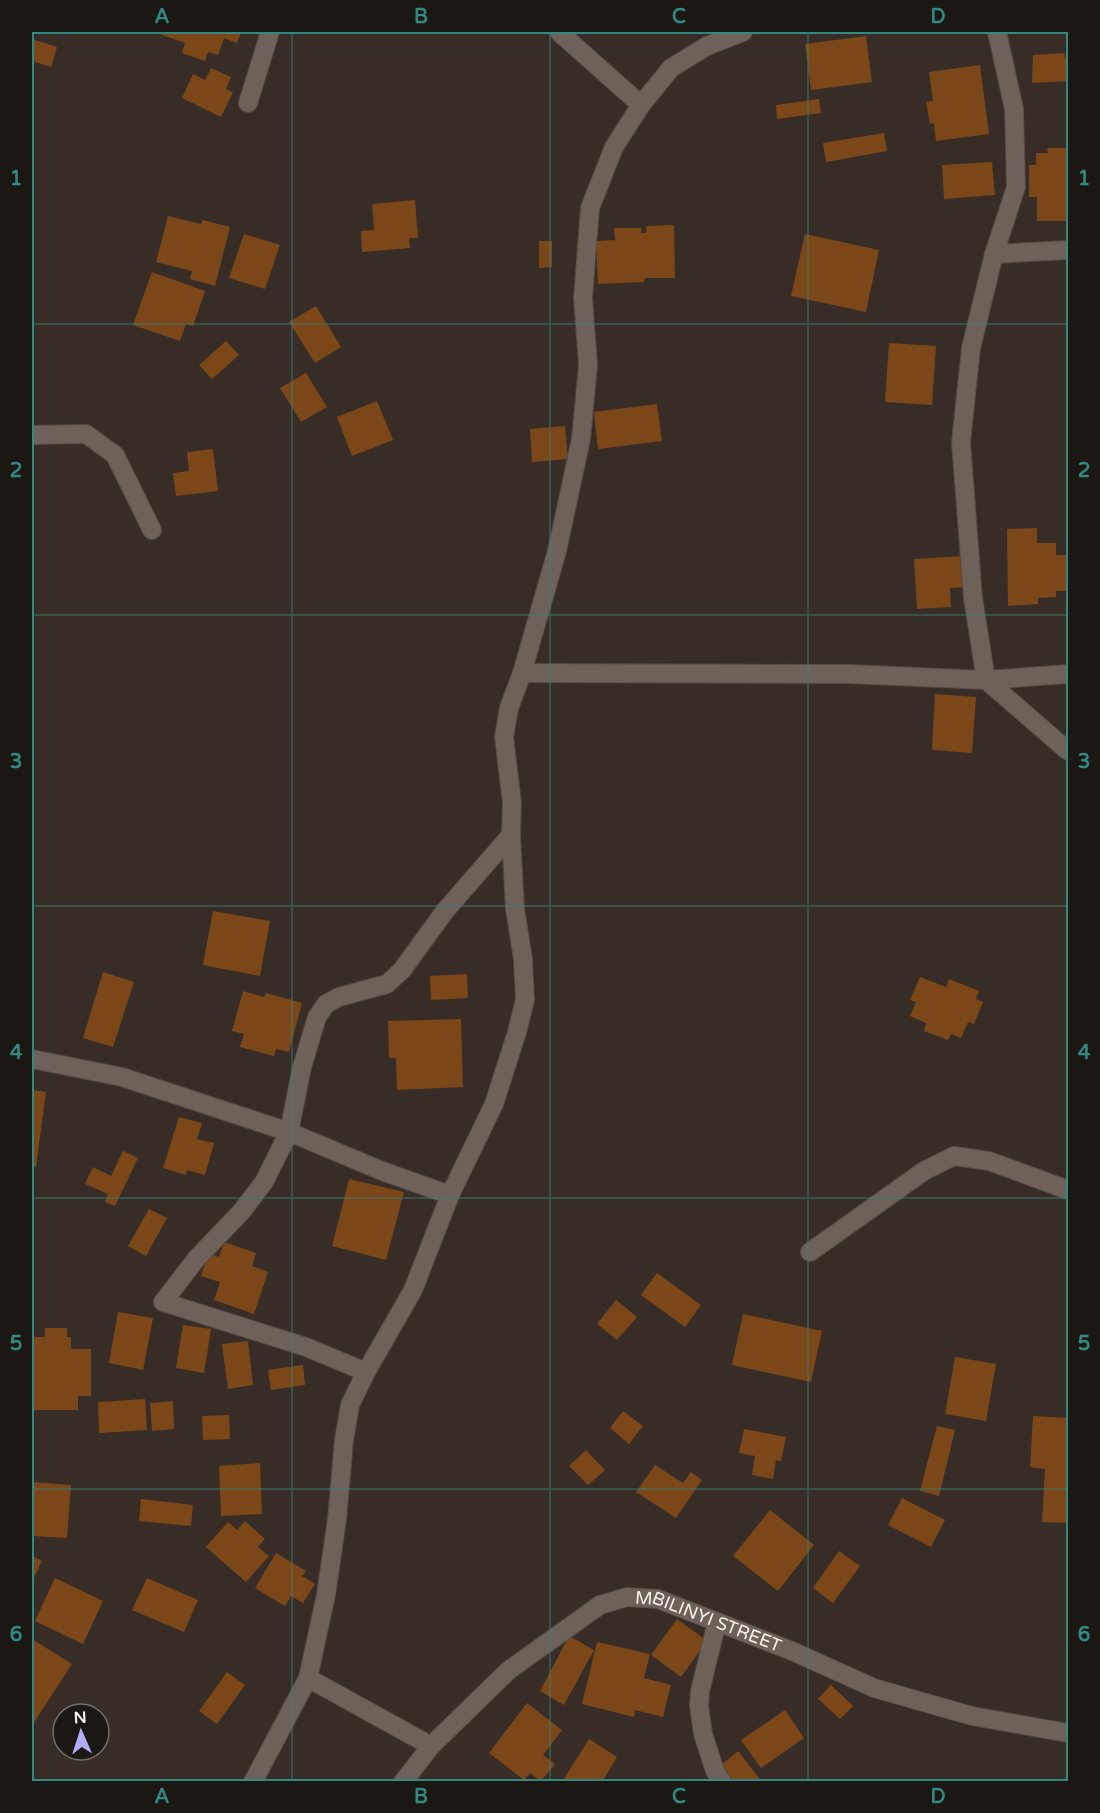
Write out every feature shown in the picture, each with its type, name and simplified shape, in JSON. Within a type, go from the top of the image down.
[{"type":"street","points":[[248,103],[270,32]]},
{"type":"street","points":[[559,32],[641,105]]},
{"type":"street","points":[[254,1782],[308,1677],[326,1595],[350,1405],[366,1372],[413,1290],[450,1195],[494,1104],[525,1000],[523,959],[515,909],[511,835],[512,803],[504,737],[509,708],[522,673],[557,550],[581,439],[588,365],[583,298],[590,208],[614,147],[641,105],[670,68],[707,46],[743,32]]},
{"type":"street","points":[[997,32],[1014,110],[1016,187],[994,254],[971,348],[961,442],[973,598],[986,680],[1068,751]]},
{"type":"street","points":[[994,254],[1068,250]]},
{"type":"street","points":[[32,435],[86,434],[115,455],[152,530]]},
{"type":"street","points":[[522,673],[849,674],[986,680],[1068,674]]},
{"type":"street","points":[[366,1372],[306,1347],[163,1302],[197,1258],[242,1211],[264,1182],[289,1132],[302,1067],[317,1017],[326,1004],[339,997],[387,984],[402,970],[445,911],[511,835]]},
{"type":"street","points":[[32,1059],[122,1077],[289,1132],[382,1171],[450,1195]]},
{"type":"street","points":[[810,1252],[924,1171],[954,1156],[989,1161],[1068,1190]]},
{"type":"street","name":"MBILINYI STREET","points":[[403,1782],[430,1746],[509,1670],[600,1605],[627,1597],[658,1599],[792,1651],[874,1688],[972,1716],[1068,1733]]},
{"type":"street","points":[[717,1622],[700,1691],[699,1707],[703,1734],[714,1771],[722,1782]]},
{"type":"street","points":[[308,1677],[430,1746]]},
{"type":"building","points":[[154,32],[241,32],[237,43],[224,38],[218,55],[208,52],[205,61],[182,53],[185,43]]},
{"type":"building","points":[[866,36],[872,82],[811,90],[805,44]]},
{"type":"building","points":[[32,39],[57,47],[51,67],[32,61]]},
{"type":"building","points":[[1064,53],[1068,68],[1068,81],[1032,83],[1033,55]]},
{"type":"building","points":[[980,65],[989,134],[936,141],[934,123],[930,124],[926,102],[933,101],[929,72]]},
{"type":"building","points":[[211,68],[231,77],[226,89],[233,92],[221,117],[182,98],[193,74],[205,80]]},
{"type":"building","points":[[819,99],[821,113],[777,119],[776,105]]},
{"type":"building","points":[[884,133],[887,151],[826,162],[823,143]]},
{"type":"building","points":[[1047,148],[1068,148],[1068,221],[1037,221],[1037,197],[1029,197],[1029,165],[1036,165],[1036,153],[1048,153]]},
{"type":"building","points":[[992,162],[995,195],[944,199],[942,165]]},
{"type":"building","points":[[415,200],[418,238],[409,238],[410,248],[362,252],[361,231],[374,230],[372,204]]},
{"type":"building","points":[[168,216],[201,224],[203,220],[230,227],[215,286],[190,279],[192,271],[156,262]]},
{"type":"building","points":[[674,225],[675,278],[645,278],[644,282],[598,284],[596,241],[615,240],[614,228],[641,228],[641,233],[646,233],[647,226]]},
{"type":"building","points":[[244,234],[280,245],[265,289],[229,278]]},
{"type":"building","points":[[805,234],[879,250],[866,312],[791,296]]},
{"type":"building","points":[[539,241],[552,241],[552,267],[539,268]]},
{"type":"building","points":[[152,272],[205,291],[193,326],[186,324],[180,341],[133,325]]},
{"type":"building","points":[[316,306],[341,347],[315,363],[289,322]]},
{"type":"building","points":[[226,341],[239,355],[212,379],[199,365]]},
{"type":"building","points":[[889,343],[936,346],[932,405],[885,402]]},
{"type":"building","points":[[306,373],[327,407],[301,422],[280,388]]},
{"type":"building","points":[[377,401],[393,440],[352,456],[337,417]]},
{"type":"building","points":[[657,404],[662,441],[598,449],[594,412]]},
{"type":"building","points":[[565,426],[568,459],[532,462],[530,429]]},
{"type":"building","points":[[213,449],[218,491],[176,496],[173,473],[189,471],[187,452]]},
{"type":"building","points":[[1037,528],[1037,543],[1056,543],[1056,555],[1068,555],[1068,591],[1056,591],[1056,597],[1038,598],[1038,604],[1008,606],[1007,529]]},
{"type":"building","points":[[964,556],[966,587],[950,588],[951,607],[917,609],[914,559]]},
{"type":"building","points":[[935,694],[976,697],[972,753],[932,750]]},
{"type":"building","points":[[213,911],[270,921],[260,976],[203,965]]},
{"type":"building","points":[[103,972],[134,982],[113,1047],[83,1038]]},
{"type":"building","points":[[467,974],[468,998],[431,1000],[430,976]]},
{"type":"building","points":[[920,977],[946,987],[949,979],[979,991],[976,999],[983,1002],[974,1024],[968,1022],[961,1038],[951,1034],[948,1040],[924,1031],[926,1023],[910,1016],[916,1002],[910,1000]]},
{"type":"building","points":[[243,991],[264,997],[266,993],[302,1003],[289,1052],[276,1049],[274,1056],[240,1047],[244,1034],[232,1031]]},
{"type":"building","points":[[461,1019],[463,1087],[397,1090],[396,1058],[389,1058],[388,1021]]},
{"type":"building","points":[[32,1090],[46,1092],[36,1167],[32,1166]]},
{"type":"building","points":[[179,1117],[202,1123],[197,1139],[214,1143],[205,1175],[187,1170],[186,1175],[163,1168]]},
{"type":"building","points":[[123,1151],[138,1158],[115,1206],[105,1202],[108,1194],[85,1184],[93,1167],[111,1176]]},
{"type":"building","points":[[349,1179],[404,1192],[386,1260],[332,1246]]},
{"type":"building","points":[[149,1209],[167,1218],[146,1256],[128,1246]]},
{"type":"building","points":[[224,1242],[256,1253],[252,1266],[268,1272],[254,1314],[214,1300],[220,1282],[201,1276],[209,1253],[219,1257]]},
{"type":"building","points":[[657,1273],[701,1305],[685,1327],[641,1295]]},
{"type":"building","points":[[616,1300],[637,1317],[617,1340],[597,1324]]},
{"type":"building","points":[[118,1312],[153,1318],[143,1370],[109,1363]]},
{"type":"building","points":[[743,1314],[822,1331],[811,1382],[732,1365]]},
{"type":"building","points":[[183,1325],[211,1329],[204,1373],[176,1368]]},
{"type":"building","points":[[45,1328],[67,1328],[67,1337],[71,1337],[71,1349],[91,1349],[91,1396],[78,1396],[78,1410],[32,1410],[32,1337],[45,1337]]},
{"type":"building","points":[[248,1341],[253,1385],[228,1389],[222,1344]]},
{"type":"building","points":[[955,1357],[996,1364],[986,1421],[945,1414]]},
{"type":"building","points":[[303,1365],[305,1385],[271,1390],[268,1370]]},
{"type":"building","points":[[145,1399],[147,1430],[99,1433],[98,1402]]},
{"type":"building","points":[[173,1401],[174,1429],[152,1431],[150,1403]]},
{"type":"building","points":[[623,1411],[643,1426],[629,1444],[610,1428]]},
{"type":"building","points":[[229,1415],[230,1439],[203,1440],[202,1416]]},
{"type":"building","points":[[1033,1416],[1068,1418],[1068,1523],[1042,1522],[1045,1469],[1030,1467]]},
{"type":"building","points":[[937,1426],[955,1430],[939,1496],[920,1491]]},
{"type":"building","points":[[744,1429],[786,1437],[781,1461],[776,1460],[773,1479],[752,1475],[755,1456],[739,1453]]},
{"type":"building","points":[[586,1450],[605,1470],[588,1485],[569,1466]]},
{"type":"building","points":[[260,1463],[262,1514],[221,1516],[219,1466]]},
{"type":"building","points":[[655,1465],[683,1483],[691,1472],[702,1480],[676,1518],[636,1492]]},
{"type":"building","points":[[32,1482],[71,1485],[67,1538],[32,1536]]},
{"type":"building","points":[[902,1498],[945,1520],[931,1547],[888,1525]]},
{"type":"building","points":[[141,1499],[193,1505],[191,1526],[139,1521]]},
{"type":"building","points":[[770,1510],[814,1545],[778,1591],[733,1556]]},
{"type":"building","points":[[245,1521],[265,1539],[258,1547],[269,1556],[246,1582],[206,1547],[228,1522],[237,1530]]},
{"type":"building","points":[[839,1551],[860,1566],[833,1603],[813,1588]]},
{"type":"building","points":[[276,1553],[306,1571],[302,1576],[315,1584],[303,1603],[291,1596],[285,1606],[255,1588]]},
{"type":"building","points":[[32,1556],[42,1561],[32,1582]]},
{"type":"building","points":[[55,1578],[103,1601],[83,1644],[35,1621]]},
{"type":"building","points":[[147,1578],[198,1600],[184,1632],[132,1610]]},
{"type":"building","points":[[677,1619],[707,1641],[681,1677],[651,1655]]},
{"type":"building","points":[[569,1636],[594,1650],[564,1705],[540,1691]]},
{"type":"building","points":[[32,1639],[72,1664],[33,1724],[32,1723]]},
{"type":"building","points":[[597,1642],[650,1654],[644,1678],[671,1685],[663,1717],[635,1710],[634,1717],[582,1704]]},
{"type":"building","points":[[227,1672],[245,1685],[217,1724],[199,1711]]},
{"type":"building","points":[[831,1685],[853,1706],[840,1719],[818,1699]]},
{"type":"building","points":[[527,1703],[562,1730],[543,1755],[555,1764],[541,1781],[530,1773],[524,1780],[489,1753]]},
{"type":"building","points":[[785,1710],[804,1738],[761,1768],[741,1740]]},
{"type":"building","points":[[589,1739],[617,1757],[602,1782],[562,1782]]},
{"type":"building","points":[[738,1751],[762,1782],[731,1782],[719,1767]]}]
